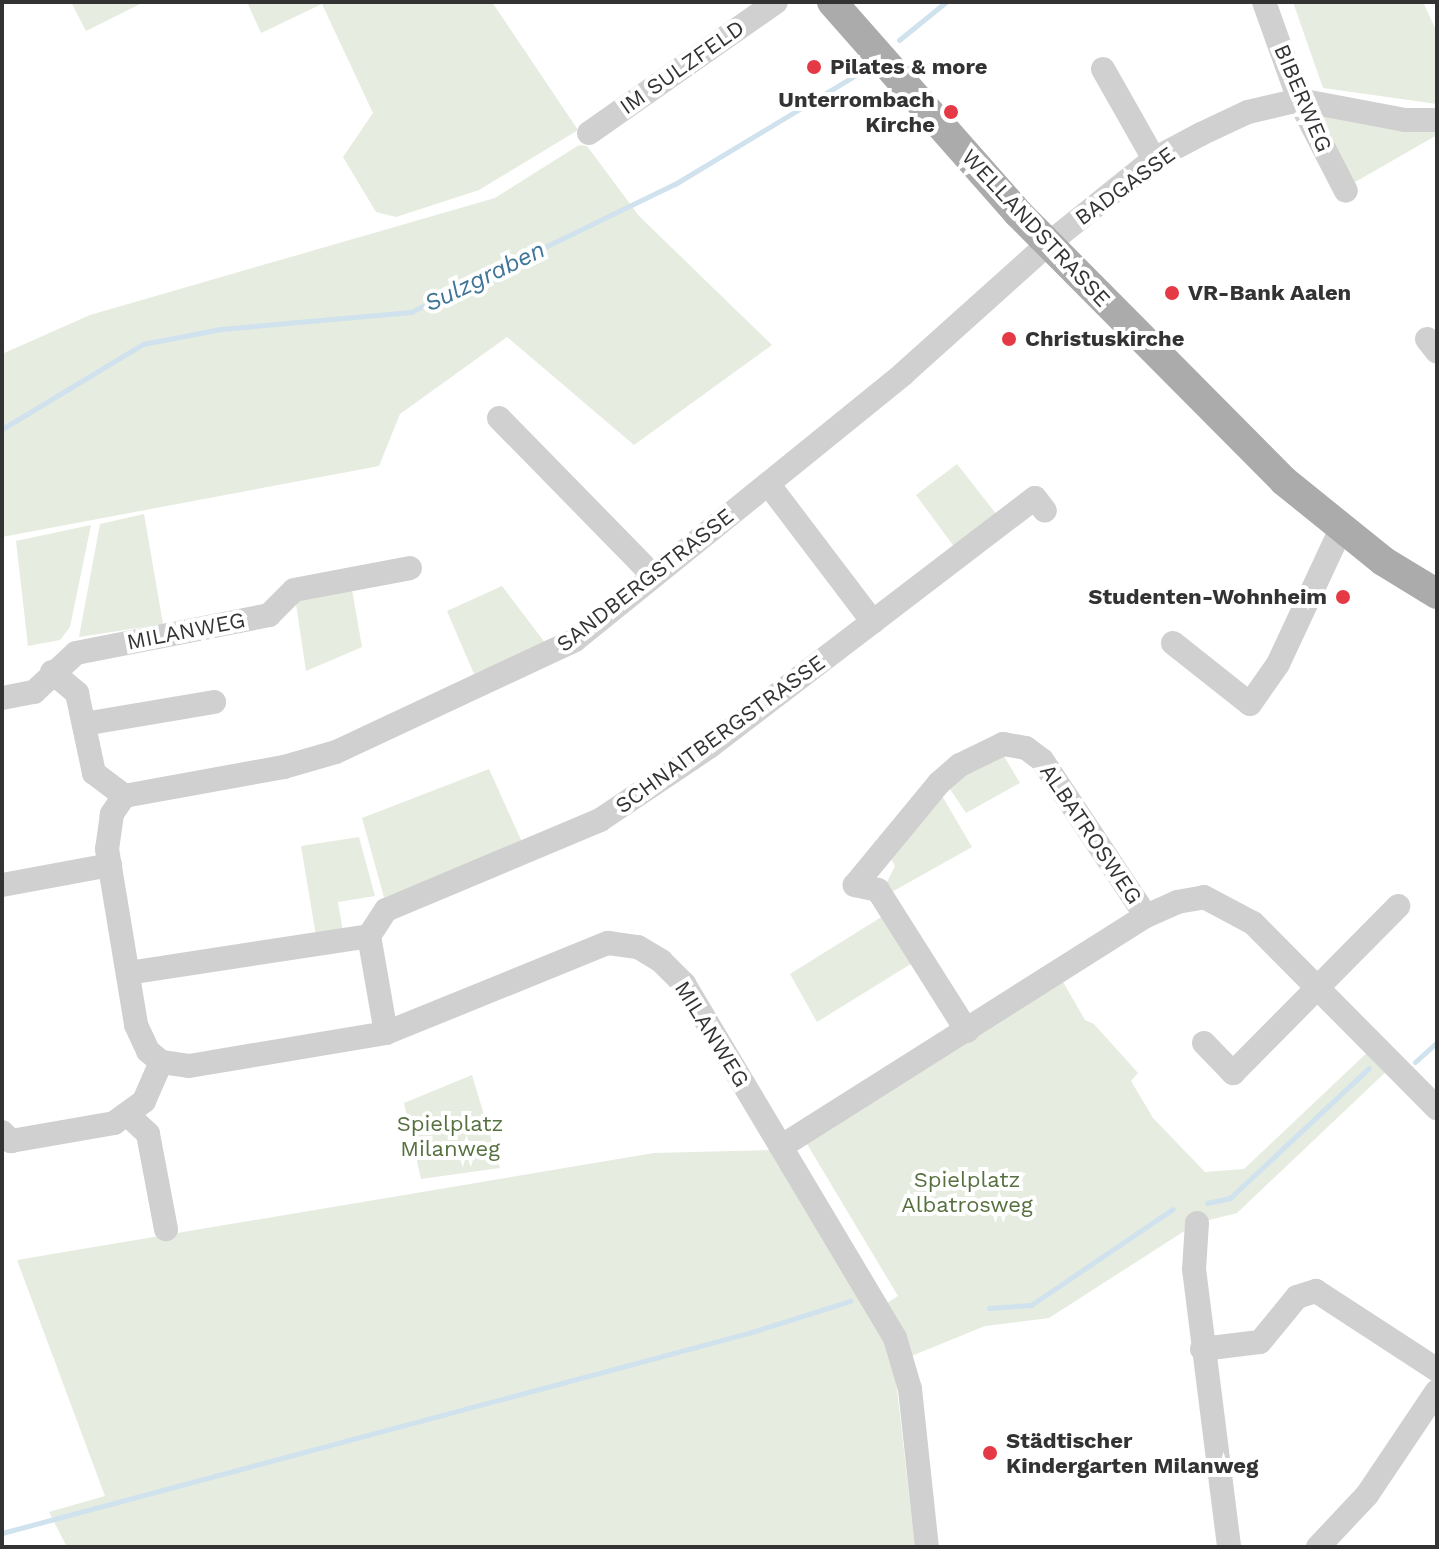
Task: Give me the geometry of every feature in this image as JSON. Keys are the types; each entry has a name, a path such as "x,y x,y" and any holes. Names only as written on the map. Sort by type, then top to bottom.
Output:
{"main road":[{"name":"WELLANDSTRASSE","path":"832,2 1048,244 1284,481 1341,529 1437,594"}],"street":[{"name":"IM SULZFELD","path":"589,133 776,2"},
{"name":"BIBERWEG","path":"1264,2 1299,100 1346,191"},
{"path":"1103,69 1154,159"},
{"name":"BADGASSE","path":"1048,244 1154,159 1248,112 1299,100 1405,120 1437,120"},
{"name":"SANDBERGSTRASSE","path":"124,796 284,767 405,723 567,645 651,573 769,485 1048,244"},
{"path":"499,418 651,573"},
{"path":"769,485 873,622"},
{"name":"SCHNAITBERGSTRASSE","path":"369,936 386,910 600,820 709,747 1035,498 1045,511"},
{"path":"1173,643 1250,704 1278,664 1341,529"},
{"name":"MILANWEG","path":"2,698 34,692 52,672 76,653 269,615 294,590 410,568"},
{"path":"2,1132 11,1141 114,1123 129,1116 144,1101 161,1062 140,1039 110,865 107,832 124,796 94,773 77,693 52,672"},
{"path":"84,724 214,702"},
{"name":"ALBATROSWEG","path":"967,1031 878,890 855,885 939,783 960,765 1003,744 1026,748 1042,760 1146,916"},
{"path":"2,885 110,865"},
{"name":"ALBATROSWEG","path":"782,1146 1146,916 1177,902 1204,897 1253,923 1437,1108"},
{"path":"1204,1043 1233,1073 1398,906"},
{"path":"128,973 369,936 386,1033"},
{"name":"MILANWEG","path":"161,1062 189,1066 386,1033 586,948 608,943 638,947 684,984 782,1146 904,1359 927,1547"},
{"path":"129,1116 148,1134 166,1229"},
{"path":"1197,1223 1193,1245 1202,1349 1229,1547"},
{"path":"1202,1349 1260,1342 1297,1297 1316,1291 1437,1370"},
{"path":"1318,1547 1367,1495 1437,1391"}],"green space":[{"path":"71,2 144,2 86,31"},
{"path":"247,2 492,2 578,130 479,190 396,217 376,212 343,157 373,113 322,4 261,33"},
{"path":"1293,2 1423,2 1437,32 1437,104 1323,88"},
{"path":"1309,108 1437,125 1437,135 1350,185"},
{"path":"579,145 587,146 639,216 772,345 634,445 507,337 400,414 379,466 2,537 2,354 90,315 495,198"},
{"path":"957,464 1001,520 958,552 916,495"},
{"path":"144,514 163,624 79,637 100,524"},
{"path":"91,525 70,627 60,640 28,646 16,541"},
{"path":"351,584 362,647 306,671 295,597"},
{"path":"502,586 546,644 474,674 447,611"},
{"path":"1001,751 1020,783 966,813 946,783"},
{"path":"489,769 522,842 385,901 362,818"},
{"path":"938,789 972,847 890,893 885,886 895,866 887,851"},
{"path":"359,837 375,896 338,902 343,932 316,936 301,846"},
{"path":"883,916 914,962 817,1022 790,974"},
{"name":"Spielplatz Albatrosweg","path":"1059,975 1085,1020 1094,1024 1138,1073 1131,1081 1153,1118 1205,1172 1244,1169 1373,1047 1392,1066 1237,1213 1197,1223 1049,1318 985,1326 904,1359 879,1308 898,1296 801,1134"},
{"name":"Spielplatz Milanweg","path":"472,1075 500,1168 421,1179 404,1103"},
{"path":"771,1150 893,1354 915,1547 67,1547 49,1512 105,1496 17,1260 654,1153"}],"waterway":[{"name":"Sulzgraben","path":"899,40 946,2"},
{"name":"Sulzgraben","path":"2,429 143,344 221,329 411,312 675,184 854,76"},
{"path":"1415,1062 1437,1042"},
{"path":"1207,1203 1230,1198 1369,1068"},
{"path":"989,1308 1031,1305 1173,1209"},
{"path":"2,1533 752,1332 850,1301"}],"place":[{"name":"Pilates & more","path":"814,67"},
{"name":"Unterrombach Kirche","path":"951,112"},
{"name":"VR-Bank Aalen","path":"1172,293"},
{"name":"Christuskirche","path":"1009,339"},
{"name":"Studenten-Wohnheim","path":"1343,597"},
{"name":"Städtischer Kindergarten Milanweg","path":"990,1453"}]}
